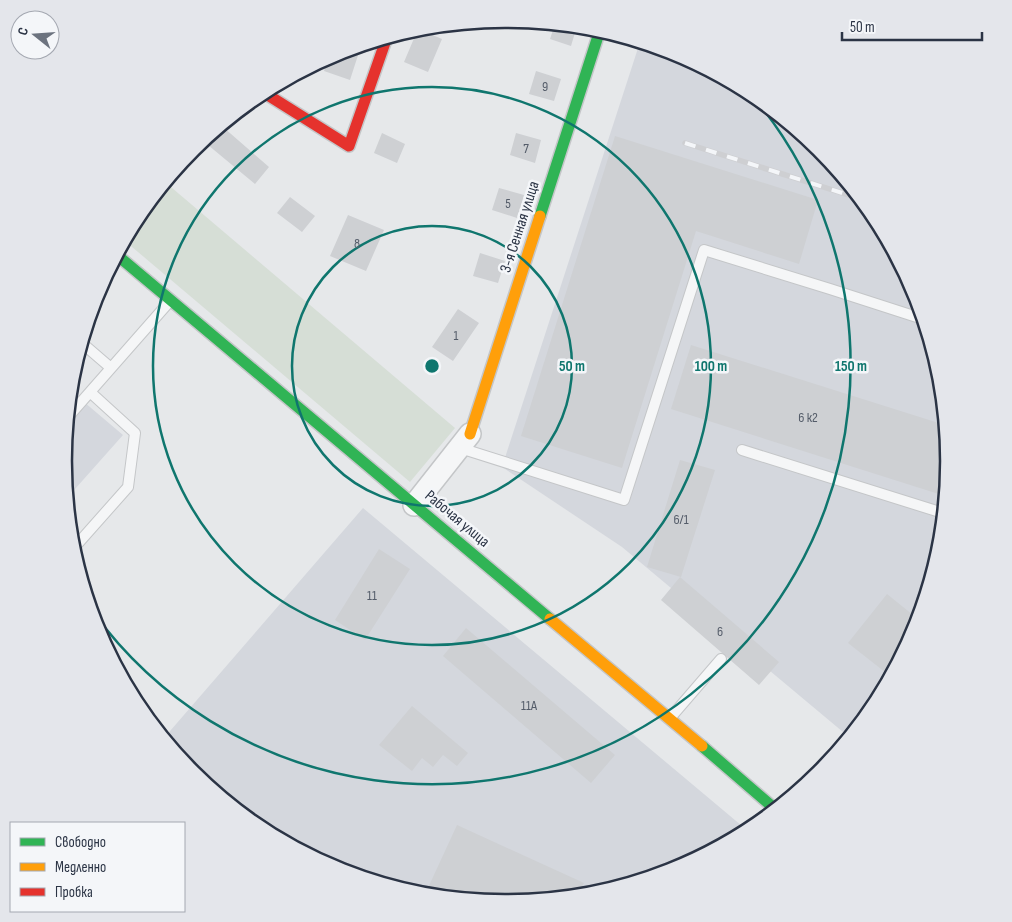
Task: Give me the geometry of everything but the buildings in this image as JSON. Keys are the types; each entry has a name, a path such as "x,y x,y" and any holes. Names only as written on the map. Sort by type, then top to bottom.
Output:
{"main road":[{"name":"3-я Сенная улица","path":"465,441 598,37"},
{"path":"271,97 349,146 384,45"},
{"name":"Рабочая улица","path":"122,260 770,805"}],"street":[{"path":"414,505 465,441"}],"lane":[{"path":"465,441 624,500 704,250 914,315"},
{"path":"76,408 170,300"},
{"path":"87,348 110,368"},
{"path":"80,541 128,488 135,433 90,392"},
{"path":"742,450 937,511"},
{"path":"669,718 721,659"}],"shaded area":[{"path":"638,49 672,60 723,86 770,117 813,154 850,197 866,220 895,269 907,295 925,349 936,404 939,433 939,489 936,518 925,573 907,627 895,653 866,702 844,733 622,547 502,467"},
{"path":"170,187 455,428 410,482 130,245"},
{"path":"77,396 123,435 73,491 73,433"},
{"path":"363,508 741,825 698,850 672,862 618,880 563,891 534,894 478,894 449,891 394,880 340,862 289,836 242,805 220,787 199,768 168,733"}],"railway":[{"path":"685,143 848,195"}],"traffic: fast":[{"path":"540,216 598,37"},
{"path":"122,259 550,619"},
{"path":"702,746 770,805"}],"traffic: slow":[{"path":"470,434 540,216"},
{"path":"550,619 702,746"}],"traffic: jam":[{"path":"271,97 349,146 384,45"}]}
